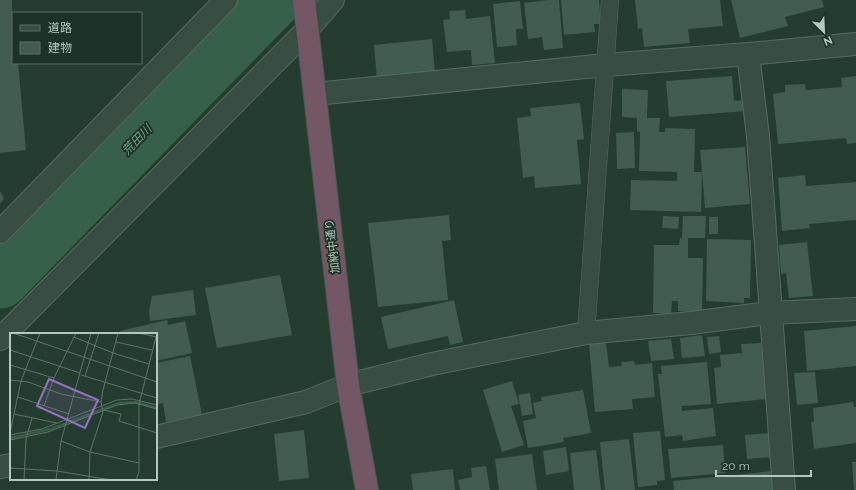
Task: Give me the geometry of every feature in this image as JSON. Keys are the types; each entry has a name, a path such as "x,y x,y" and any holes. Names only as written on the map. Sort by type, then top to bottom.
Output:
{"highway":[{"name":"加納中通り","path":"304,4 348,385 367,490"}],"street":[{"path":"0,232 226,0"},
{"path":"0,339 307,30 333,0"},
{"path":"314,94 606,65 856,44"},
{"path":"748,54 758,136 784,490"},
{"path":"157,437 306,402 348,385 432,364 586,333 691,323 770,313 856,310"},
{"path":"0,467 10,465"}],"lane":[{"path":"586,333 610,0"}],"building":[{"path":"0,0 12,0 12,64 18,64 26,150 0,153"},
{"path":"559,0 563,48 544,50 542,37 528,39 524,3"},
{"path":"561,0 599,0 601,24 594,24 595,32 564,35"},
{"path":"635,0 720,0 723,26 688,29 690,43 644,47 642,28 638,29"},
{"path":"731,0 822,0 824,7 785,17 788,26 740,38"},
{"path":"520,1 523,29 516,29 517,45 497,47 493,4"},
{"path":"465,10 466,19 490,16 495,63 472,65 471,50 447,52 443,20 450,19 449,11"},
{"path":"432,39 435,73 377,79 374,45"},
{"path":"732,76 734,101 744,100 746,111 669,117 666,81"},
{"path":"856,76 856,143 847,144 846,138 778,144 773,94 785,92 785,85 805,84 806,90 842,87 841,78"},
{"path":"622,89 648,90 647,118 660,118 659,132 665,132 665,128 695,129 694,172 702,172 701,212 630,210 631,180 677,181 677,172 639,171 640,132 637,131 637,118 622,117"},
{"path":"580,103 584,139 577,140 581,184 535,188 534,176 523,178 517,118 531,116 530,108"},
{"path":"634,132 635,168 617,169 616,133"},
{"path":"745,147 750,204 705,208 700,150"},
{"path":"805,175 806,186 856,182 856,220 809,224 810,228 782,231 778,178"},
{"path":"0,191 4,199 0,203"},
{"path":"449,215 451,240 442,241 448,300 378,307 368,223"},
{"path":"663,216 679,217 678,229 662,228"},
{"path":"683,216 706,216 705,238 688,238 688,258 703,258 702,311 678,311 678,301 672,301 671,314 653,313 654,245 679,245 680,238 682,238"},
{"path":"709,217 718,217 718,234 709,234"},
{"path":"707,239 751,240 750,298 744,298 744,303 706,301"},
{"path":"807,242 813,296 789,298 786,273 781,274 779,245"},
{"path":"280,275 292,335 217,348 205,288"},
{"path":"193,290 196,315 150,321 149,311 152,296"},
{"path":"454,300 463,342 450,345 448,336 388,349 381,317"},
{"path":"167,320 168,325 185,321 192,353 157,361 157,333 121,333 120,331"},
{"path":"856,326 856,366 807,371 804,331"},
{"path":"702,335 705,356 682,358 680,338"},
{"path":"719,336 721,352 709,354 707,337"},
{"path":"671,339 674,359 651,361 648,341"},
{"path":"606,343 609,367 622,366 621,362 634,361 635,365 652,363 655,397 632,399 633,409 595,412 589,344"},
{"path":"761,343 767,399 717,404 714,368 721,367 720,355 742,353 741,344"},
{"path":"190,356 202,415 166,422 163,403 157,405 157,363"},
{"path":"707,362 711,404 682,406 682,411 713,408 716,436 683,441 682,435 665,437 658,374 662,374 661,366"},
{"path":"815,372 818,403 797,405 794,373"},
{"path":"512,381 519,404 511,406 524,445 502,452 483,390"},
{"path":"583,390 591,433 563,438 564,442 528,448 523,421 536,418 533,403 542,401 541,397"},
{"path":"530,393 533,414 522,416 518,395"},
{"path":"853,402 854,407 856,407 856,443 814,449 811,422 814,422 813,408"},
{"path":"304,430 309,478 279,481 274,434"},
{"path":"660,431 665,480 657,481 657,485 638,487 633,433"},
{"path":"770,433 771,457 747,459 745,435"},
{"path":"629,439 635,490 605,490 600,442"},
{"path":"723,445 725,473 671,478 668,449"},
{"path":"566,447 569,471 546,475 543,451"},
{"path":"596,450 601,490 574,490 570,453"},
{"path":"532,454 537,490 499,490 495,459"},
{"path":"852,462 856,462 856,490 854,490"},
{"path":"486,466 490,490 460,490 458,480 472,477 471,468"},
{"path":"453,469 455,490 413,490 411,474"},
{"path":"773,471 774,490 674,490 673,481"}],"waterway":[{"name":"荒田川","path":"0,280 273,0"}]}
